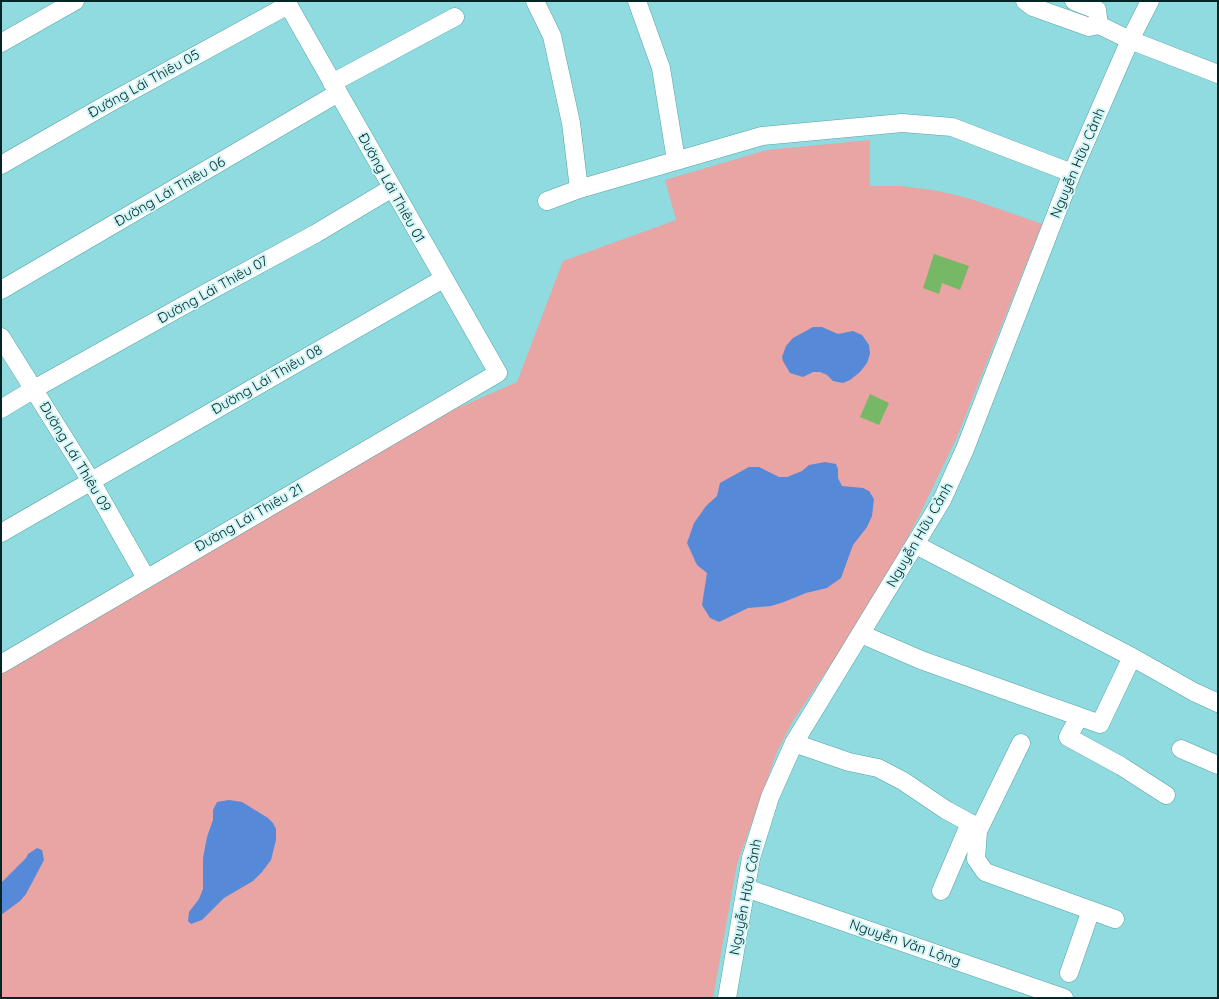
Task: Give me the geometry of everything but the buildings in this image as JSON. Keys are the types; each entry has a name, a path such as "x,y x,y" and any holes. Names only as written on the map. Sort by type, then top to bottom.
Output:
{"street":[{"path":"1,43 75,1"},
{"path":"535,1 552,36 571,123 579,189"},
{"path":"637,1 661,68 676,160"},
{"path":"1025,1 1033,7 1090,27 1099,24 1130,40 1218,74"},
{"path":"1074,1 1097,10 1099,24"},
{"name":"Nguyễn Hữu Cảnh","path":"731,997 751,858 770,797 794,743 916,545 936,511 954,474 1072,173 1130,40 1150,1"},
{"name":"Đường Lái Thiêu 01","path":"287,3 498,373"},
{"name":"Đường Lái Thiêu 05","path":"1,165 287,3"},
{"name":"Đường Lái Thiêu 06","path":"1,290 456,17"},
{"path":"547,201 579,189 762,136 902,123 952,127 1072,173"},
{"name":"Đường Lái Thiêu 07","path":"1,410 34,389 315,234 392,188"},
{"name":"Đường Lái Thiêu 08","path":"1,533 443,279"},
{"name":"Đường Lái Thiêu 09","path":"1,337 91,481 146,578"},
{"name":"Đường Lái Thiêu 21","path":"1,664 498,373"},
{"path":"916,545 1218,703"},
{"path":"861,634 921,660 1100,724 1132,657"},
{"path":"1079,717 1068,737 1121,766 1166,795"},
{"path":"794,743 849,762 878,768 903,781 974,827"},
{"path":"941,890 1021,744"},
{"path":"1181,749 1218,765"},
{"path":"974,827 976,859 985,872 1115,918"},
{"name":"Nguyễn Văn Lộng","path":"746,888 1064,998"},
{"path":"1069,974 1091,910"}],"shaded area":[{"path":"870,140 870,186 902,186 939,191 971,199 1042,224 957,437 919,516 900,552 847,640 793,721 777,752 737,864 713,998 1,998 1,670 437,417 517,382 563,261 676,220 665,180 767,150"}],"water":[{"path":"813,327 822,327 838,334 853,331 862,335 869,345 870,354 867,363 860,372 843,383 833,381 827,375 820,372 813,372 803,377 790,373 782,357 786,346 793,338"},
{"path":"825,462 836,464 838,478 842,486 863,488 869,491 874,499 872,516 867,527 853,545 841,578 827,588 806,593 771,606 748,608 719,622 710,618 702,605 707,573 697,565 687,543 694,523 706,506 717,496 720,483 749,467 759,467 779,477 787,477 802,471 809,465"},
{"path":"229,800 242,802 273,823 276,829 276,840 271,860 253,881 224,898 202,920 191,924 188,921 189,912 199,899 203,889 203,858 213,820 213,810 217,802"},
{"path":"37,848 42,850 44,860 26,894 20,901 1,915 2,882 28,854"}]}
